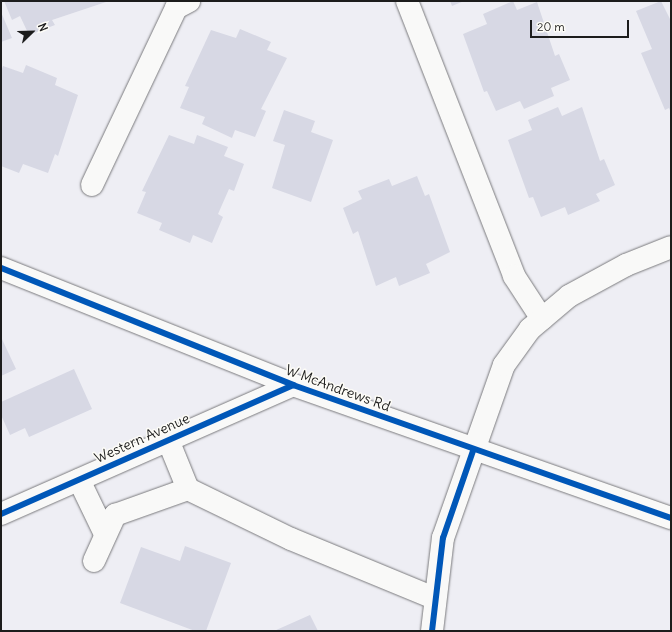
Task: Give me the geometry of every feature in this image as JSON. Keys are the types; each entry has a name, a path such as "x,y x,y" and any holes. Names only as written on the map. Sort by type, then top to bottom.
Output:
{"street":[{"path":"92,185 176,8 189,1"},
{"path":"407,1 514,276 542,319"},
{"path":"427,629 434,598 443,538 504,365 542,319 569,296 626,265 671,247"},
{"name":"W McAndrews Rd","path":"1,268 293,384 473,451 671,518"},
{"name":"Western Avenue","path":"1,514 293,384"},
{"path":"168,440 188,489 291,539 434,598"},
{"path":"79,480 105,534"},
{"path":"94,561 105,534 116,515 188,489"}],"building":[{"path":"4,1 109,1 52,20 55,25 29,35 20,16 12,20"},
{"path":"450,1 464,1 452,6"},
{"path":"513,1 517,10 537,2 555,56 559,54 570,80 551,88 554,96 524,109 520,101 496,111 487,91 484,92 463,34 487,24 483,14"},
{"path":"661,1 671,21 671,113 669,108 665,110 641,53 652,49 636,11"},
{"path":"1,12 12,38 1,42"},
{"path":"240,29 271,42 267,50 287,58 261,109 266,111 255,137 235,130 232,138 202,124 205,117 180,108 189,87 185,86 211,30 236,38"},
{"path":"26,65 57,78 55,85 78,95 58,156 55,154 48,173 23,164 19,173 1,166 1,71 3,66 23,73"},
{"path":"558,107 562,116 582,107 600,161 604,159 615,185 596,194 600,201 568,215 565,207 541,217 533,197 529,198 508,140 532,130 528,120"},
{"path":"284,110 315,121 311,132 333,140 311,202 272,188 285,145 273,141"},
{"path":"169,135 194,144 197,135 228,147 224,156 244,164 234,191 229,189 218,214 223,217 212,243 193,235 190,243 159,230 162,223 137,213 146,192 142,191"},
{"path":"417,176 425,196 429,194 450,252 426,264 430,273 399,286 396,277 376,286 358,231 353,234 343,208 362,199 358,191 389,179 392,186"},
{"path":"1,337 16,369 1,376"},
{"path":"74,369 92,409 29,437 25,428 10,435 1,415 1,402"},
{"path":"185,546 231,563 206,631 195,631 120,603 141,547 180,561"},
{"path":"310,615 318,631 274,631"}],"cycle path":[{"path":"1,268 293,385 671,518"},
{"path":"1,514 293,385"},
{"path":"432,631 443,538 473,451"}]}
